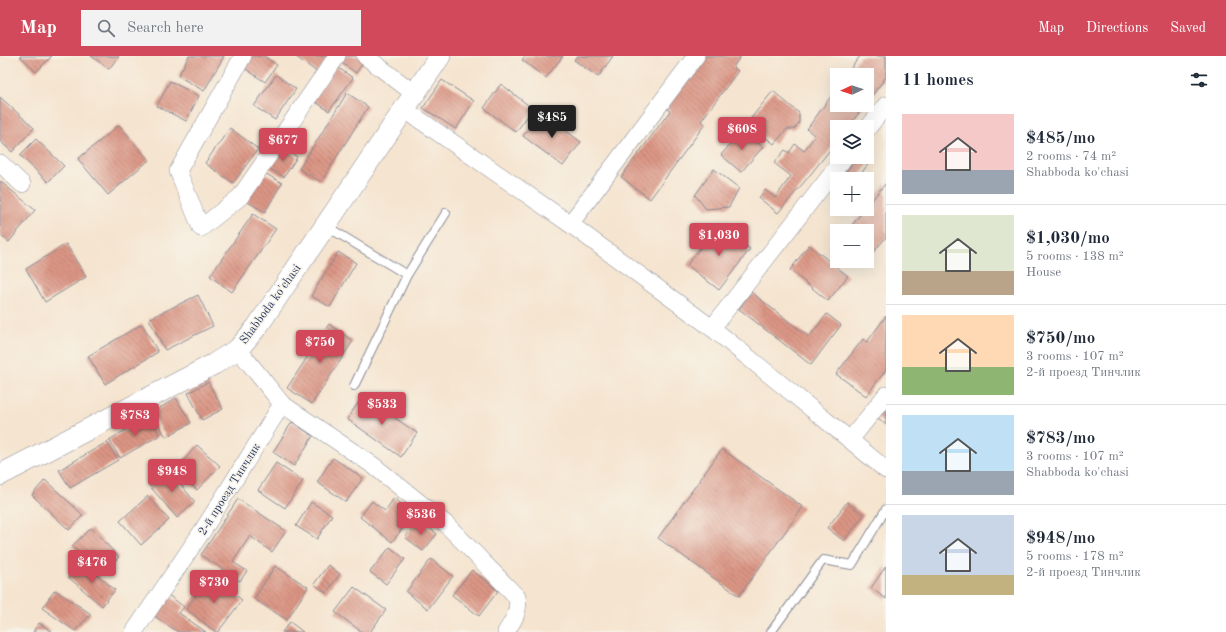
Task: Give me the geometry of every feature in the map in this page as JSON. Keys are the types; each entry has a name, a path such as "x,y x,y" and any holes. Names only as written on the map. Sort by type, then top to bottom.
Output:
{"street":[{"path":"243,56 178,170 201,228 240,197 337,56"},
{"path":"365,56 410,102 570,224 712,328 886,470"},
{"name":"Shabboda ko'chasi","path":"0,475 214,364 238,349 257,326 440,56"},
{"path":"570,224 696,56"},
{"path":"874,120 886,105"},
{"path":"0,163 22,184"},
{"path":"712,328 840,164"},
{"path":"238,349 282,404 374,466 452,529 517,597 518,612 506,632"},
{"path":"850,440 886,395"},
{"name":"2-й проезд Тинчлик","path":"134,632 203,530 282,404"}],"lane":[{"path":"354,386 407,275 446,213"},
{"path":"325,226 407,275"},
{"path":"771,632 823,560 852,565 886,509"}],"building":[{"path":"20,56 52,56 36,72"},
{"path":"91,56 119,56 109,69"},
{"path":"189,56 224,56 204,91 178,76"},
{"path":"250,56 264,56 277,65 265,82 243,67"},
{"path":"295,56 329,56 317,72"},
{"path":"343,56 359,56 365,60 356,73 339,61"},
{"path":"525,56 563,56 546,78 522,60"},
{"path":"577,56 613,56 598,77 574,60"},
{"path":"704,56 741,56 733,67 738,71 701,121 705,124 650,199 621,177 670,111 666,108"},
{"path":"860,56 886,56 886,77 874,93 874,68 851,68"},
{"path":"336,66 353,78 329,111 313,100"},
{"path":"276,75 296,89 275,120 254,106"},
{"path":"442,80 474,101 456,129 423,108"},
{"path":"170,81 199,96 186,121 157,106"},
{"path":"501,84 533,109 516,132 484,108"},
{"path":"773,91 799,113 799,123 794,129 787,129 774,144 747,123"},
{"path":"347,93 368,107 321,182 299,169"},
{"path":"0,97 34,128 12,152 0,141"},
{"path":"830,98 830,112 860,112 853,120 830,120 830,150 778,213 759,198 765,190 775,198 791,176 774,163 785,150 789,153 795,144 804,151 815,136 807,129"},
{"path":"541,112 581,142 563,166 523,136"},
{"path":"119,125 149,160 108,195 78,159"},
{"path":"230,128 258,149 233,183 205,163"},
{"path":"742,130 763,147 741,172 721,155"},
{"path":"36,139 64,166 48,182 20,155"},
{"path":"282,147 297,157 284,177 269,168"},
{"path":"852,164 868,164 862,172 846,172"},
{"path":"714,169 739,188 729,207 706,209 695,195"},
{"path":"263,172 282,183 265,212 246,201"},
{"path":"0,181 35,210 9,242 0,235"},
{"path":"886,183 886,237 874,252 874,224 853,224 859,216 874,216 874,198"},
{"path":"253,214 276,229 232,292 210,276"},
{"path":"718,225 750,249 719,290 687,265"},
{"path":"66,244 86,277 45,302 26,269"},
{"path":"809,245 830,262 830,268 838,268 848,276 828,301 790,270"},
{"path":"338,252 356,263 330,307 311,296"},
{"path":"751,292 809,337 827,314 841,325 811,365 739,309"},
{"path":"198,295 213,326 165,350 149,319"},
{"path":"886,316 886,370 866,396 836,374 863,339 867,342"},
{"path":"142,324 158,352 105,384 88,356"},
{"path":"329,324 353,341 312,404 287,388"},
{"path":"208,382 223,409 202,420 188,393"},
{"path":"363,396 417,433 401,457 347,419"},
{"path":"176,398 191,423 166,437 152,413"},
{"path":"886,405 886,425 877,417"},
{"path":"149,416 160,435 120,458 109,440"},
{"path":"292,422 313,436 294,466 273,452"},
{"path":"107,442 118,460 70,488 59,470"},
{"path":"197,445 220,466 197,490 175,470"},
{"path":"722,449 803,507 739,596 658,538"},
{"path":"333,458 363,478 346,502 317,482"},
{"path":"276,463 303,481 285,508 258,490"},
{"path":"167,468 195,502 177,518 148,484"},
{"path":"45,480 83,515 69,530 32,495"},
{"path":"148,496 169,520 141,545 120,521"},
{"path":"394,498 414,514 392,542 360,517 372,501 385,511"},
{"path":"238,499 286,531 272,552 250,536 233,562 247,571 240,581 201,555"},
{"path":"311,502 332,515 317,539 296,526"},
{"path":"847,502 864,515 844,541 827,528"},
{"path":"419,520 437,534 423,551 405,537"},
{"path":"91,528 119,557 101,575 72,546"},
{"path":"390,547 405,559 386,584 370,572"},
{"path":"431,559 453,576 428,609 406,592"},
{"path":"81,561 115,590 102,606 68,577"},
{"path":"328,565 340,574 326,593 314,584"},
{"path":"275,566 308,587 287,620 254,599"},
{"path":"886,566 886,599 871,588"},
{"path":"472,570 498,591 479,616 452,595"},
{"path":"210,576 242,600 218,632 186,609"},
{"path":"354,587 386,610 370,632 362,632 335,612"},
{"path":"55,590 91,614 75,631 42,608"},
{"path":"167,594 184,607 179,613 206,632 178,632 153,615"},
{"path":"290,622 303,632 282,632"},
{"path":"39,623 52,632 33,632"}]}
